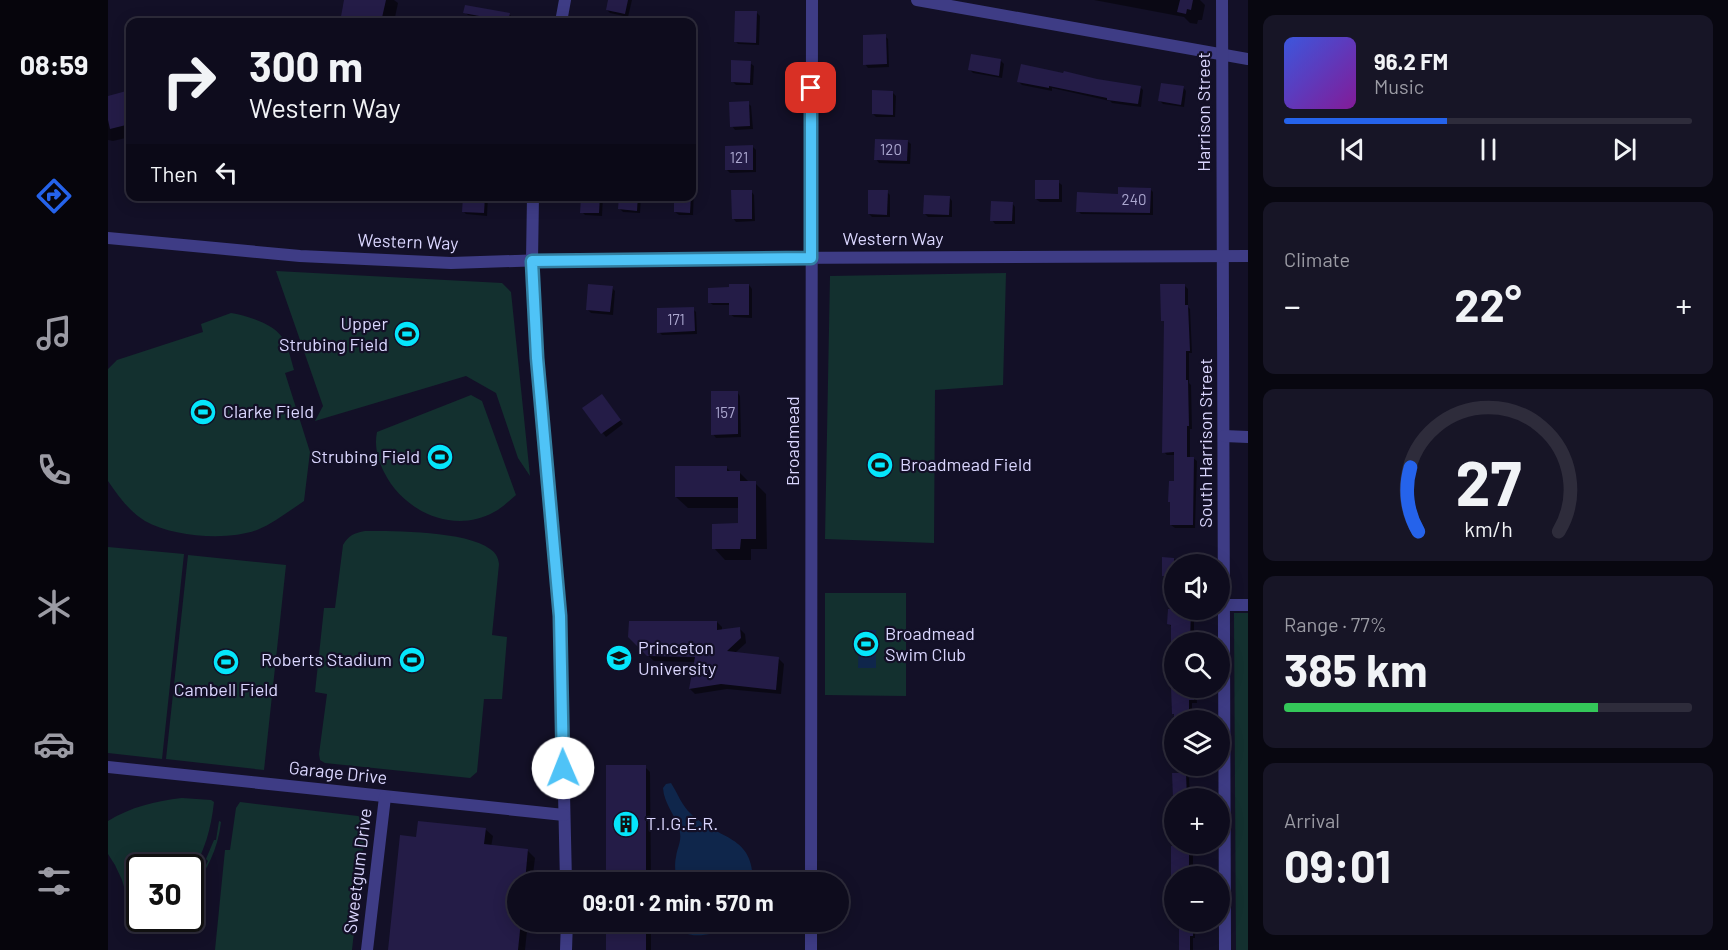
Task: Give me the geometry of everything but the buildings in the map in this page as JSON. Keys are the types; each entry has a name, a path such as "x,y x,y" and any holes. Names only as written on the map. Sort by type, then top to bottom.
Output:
{"street":[{"path":"562,18 565,0"},
{"name":"Broadmead","path":"811,872 812,0"},
{"path":"917,0 1248,59"},
{"name":"Harrison Street","path":"1222,0 1223,223"},
{"path":"532,201 532,261 537,358 560,609 566,872"},
{"name":"South Harrison Street","path":"1223,223 1224,554"},
{"name":"Western Way","path":"108,238 300,256 451,263 811,258 1248,256"},
{"path":"1224,436 1248,437"},
{"path":"1230,605 1248,604"},
{"name":"South Harrison Street","path":"1224,620 1225,950"},
{"name":"Garage Drive","path":"108,767 564,815"},
{"name":"Sweetgum Drive","path":"367,950 385,796"},
{"path":"566,950 567,932"},
{"path":"811,932 811,950"}],"green space":[{"name":"Upper Strubing Field","path":"276,271 502,283 511,292 530,476 518,458 496,393 466,376 315,421 323,406"},
{"name":"Broadmead Field","path":"1006,273 1003,385 935,390 934,543 825,539 830,276"},
{"name":"Clarke Field","path":"231,313 253,319 276,330 286,345 294,370 285,373 310,452 304,501 269,524 245,533 201,536 170,531 145,521 134,513 108,481 108,369 117,360 203,332 201,324"},
{"name":"Strubing Field","path":"471,395 482,401 516,495 497,510 478,518 462,521 446,520 416,508 392,486 378,458 377,432"},
{"name":"Roberts Stadium","path":"365,531 448,535 479,543 494,552 497,557 499,564 492,635 507,637 502,699 484,699 477,772 470,778 325,763 320,760 327,694 315,692 324,608 335,608 343,545 352,535"},
{"path":"108,547 184,554 162,759 108,753"},
{"name":"Cambell Field","path":"188,555 286,565 264,770 166,759"},
{"name":"Broadmead Swim Club","path":"825,593 906,593 906,696 825,695"},
{"path":"1234,613 1248,613 1248,950 1236,950"},
{"path":"182,798 214,802 204,848 201,854 126,854 126,894 122,880 108,854 108,821 125,812 162,801"},
{"path":"240,802 358,816 366,821 352,950 215,950 225,850 230,850 236,808"},
{"path":"219,821 221,822 220,832 204,872 204,866 208,861 206,859 216,840"}],"water":[{"path":"859,630 876,630 876,668 858,668"},
{"path":"671,783 691,814 741,847 747,855 752,872 675,872 680,833 665,799 663,788 666,784"},
{"path":"682,932 718,932 703,935"}],"place":[{"name":"Upper Strubing Field","path":"407,334"},
{"name":"Clarke Field","path":"203,412"},
{"name":"Strubing Field","path":"440,457"},
{"name":"Broadmead Field","path":"880,465"},
{"name":"Broadmead Swim Club","path":"866,644"},
{"name":"Princeton University","path":"619,658"},
{"name":"Roberts Stadium","path":"412,660"},
{"name":"Cambell Field","path":"226,662"},
{"name":"T.I.G.E.R.","path":"626,824"}],"route":[{"path":"563,768 560,616 537,358 532,261 811,258 811,88"}]}
